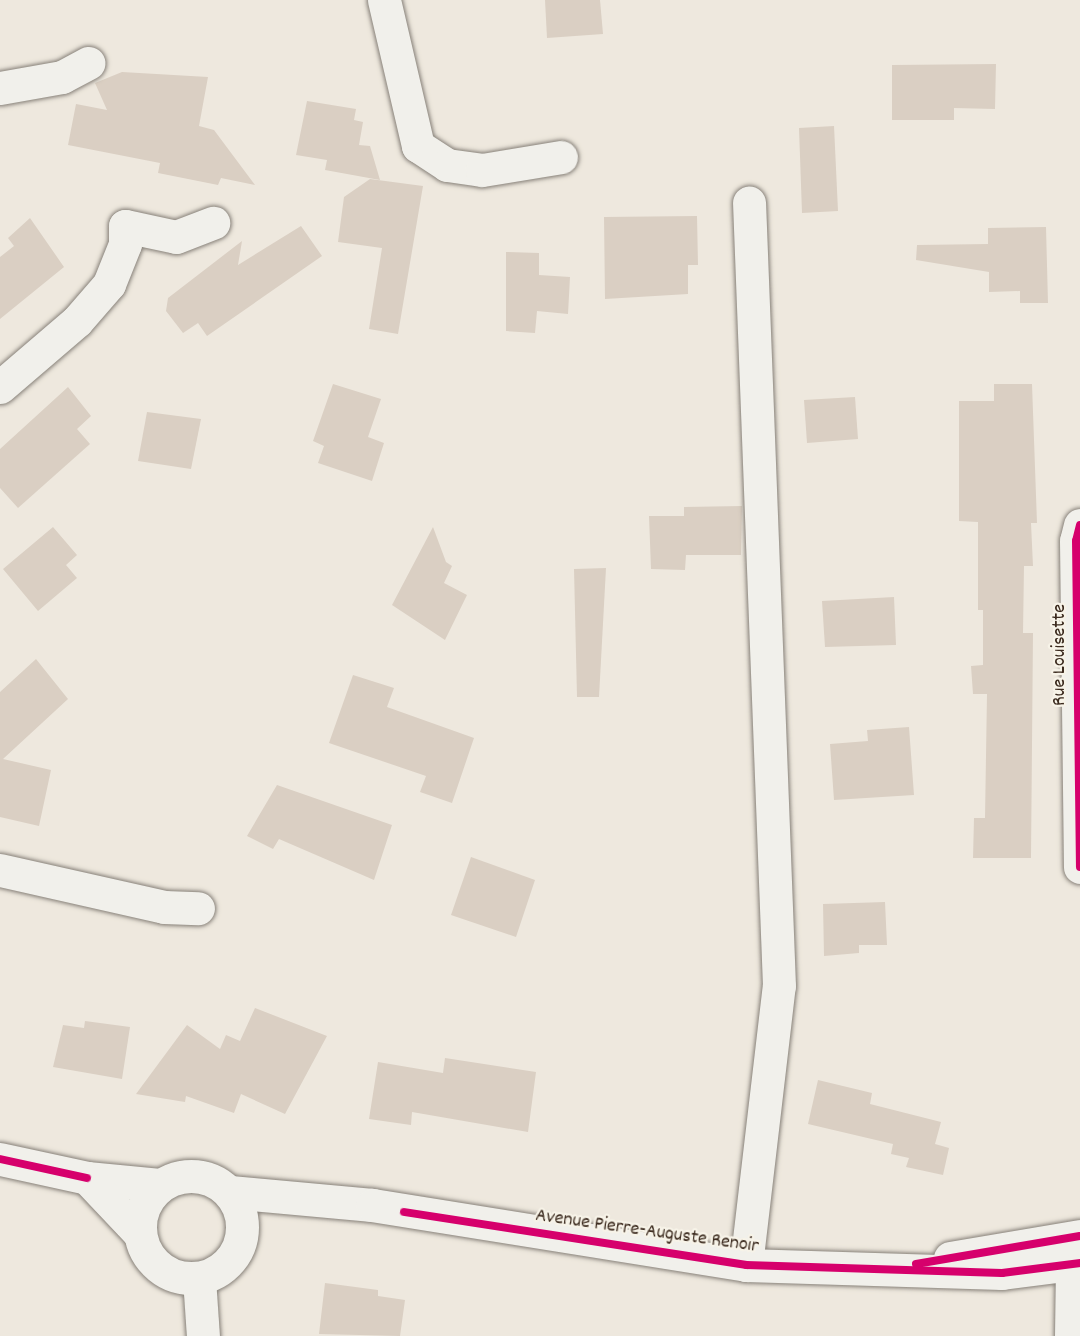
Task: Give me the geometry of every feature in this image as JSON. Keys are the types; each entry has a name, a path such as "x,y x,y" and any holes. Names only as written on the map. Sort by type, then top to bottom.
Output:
{"main road":[{"path":"384,0 418,146 447,165 482,170 561,158"},
{"path":"0,88 62,77 88,63"},
{"path":"746,1265 779,986 748,203"},
{"path":"0,387 77,321 109,284 125,244 125,226 176,237 213,223"},
{"name":"Rue Louisette","path":"1080,525 1076,541 1080,867"},
{"path":"0,870 164,907 198,908"},
{"path":"0,1159 87,1178 160,1185 183,1175 208,1178 230,1192 243,1220 242,1235 228,1263 200,1278 178,1278 160,1268 139,1233 87,1178"},
{"path":"139,1233 140,1215 160,1185"},
{"name":"Avenue Pierre-Auguste Renoir","path":"230,1192 304,1202 372,1205 746,1265 886,1270 1078,1255"},
{"path":"242,1235 304,1202"},
{"path":"1071,1336 1078,1255"},
{"path":"200,1278 203,1336"}],"building":[{"path":"545,0 600,0 603,34 547,38"},
{"path":"996,64 995,109 954,108 954,120 892,120 892,65"},
{"path":"122,72 208,77 199,126 214,130 255,185 221,178 218,185 158,173 160,163 68,145 76,104 107,110 95,83"},
{"path":"307,101 356,109 354,120 363,122 359,145 370,146 380,180 325,170 327,160 296,155"},
{"path":"834,126 838,211 802,213 799,128"},
{"path":"370,179 423,186 398,334 369,329 382,248 338,242 344,197"},
{"path":"697,216 698,265 688,265 688,294 605,299 604,217"},
{"path":"30,218 64,267 0,319 0,257 14,246 8,238"},
{"path":"301,226 322,256 207,336 198,323 183,333 166,311 168,298 242,241 238,265"},
{"path":"1046,227 1048,303 1020,303 1020,291 989,292 989,272 916,260 917,245 988,244 988,228"},
{"path":"506,252 539,253 539,275 570,277 568,314 537,311 535,333 506,331"},
{"path":"333,384 381,399 368,437 384,443 372,481 318,463 324,446 313,441"},
{"path":"994,384 1032,384 1037,523 1031,523 1033,566 1024,566 1023,633 1033,633 1031,858 973,858 974,818 985,818 987,694 973,694 971,666 983,665 983,610 978,610 978,522 959,521 959,401 994,401"},
{"path":"68,387 91,416 77,429 90,444 18,508 0,488 0,449"},
{"path":"855,397 858,439 807,443 804,400"},
{"path":"147,412 201,419 191,469 138,461"},
{"path":"742,506 741,555 686,555 685,570 651,569 649,516 684,516 684,507"},
{"path":"53,527 77,555 66,565 77,578 38,611 3,569"},
{"path":"433,527 446,562 452,566 444,583 467,595 445,640 392,605"},
{"path":"606,568 599,697 577,697 574,569"},
{"path":"894,597 896,645 825,647 822,601"},
{"path":"36,659 68,699 3,759 51,770 39,826 0,817 0,692"},
{"path":"353,675 394,688 387,707 474,738 452,803 420,792 426,776 329,743"},
{"path":"909,727 914,795 834,800 830,744 868,741 867,730"},
{"path":"277,785 392,825 374,880 279,839 273,849 247,836"},
{"path":"471,857 535,880 516,937 451,915"},
{"path":"885,902 887,945 859,945 859,953 824,956 823,904"},
{"path":"255,1008 327,1036 285,1114 241,1094 234,1113 186,1096 185,1102 136,1094 187,1025 220,1049 226,1035 240,1041"},
{"path":"85,1021 130,1027 122,1079 53,1067 63,1025 84,1028"},
{"path":"445,1058 536,1072 528,1132 412,1112 411,1125 369,1119 378,1062 443,1073"},
{"path":"818,1080 872,1093 870,1104 941,1122 935,1144 949,1148 943,1175 906,1167 909,1158 891,1154 893,1144 808,1124"},
{"path":"325,1283 378,1290 378,1296 405,1300 400,1336 319,1334"}],"cycle path":[{"path":"1080,525 1076,541 1080,867"},
{"path":"0,1159 87,1178"},
{"path":"404,1212 746,1265 1002,1273 1080,1263"},
{"path":"916,1264 1080,1236"}]}
